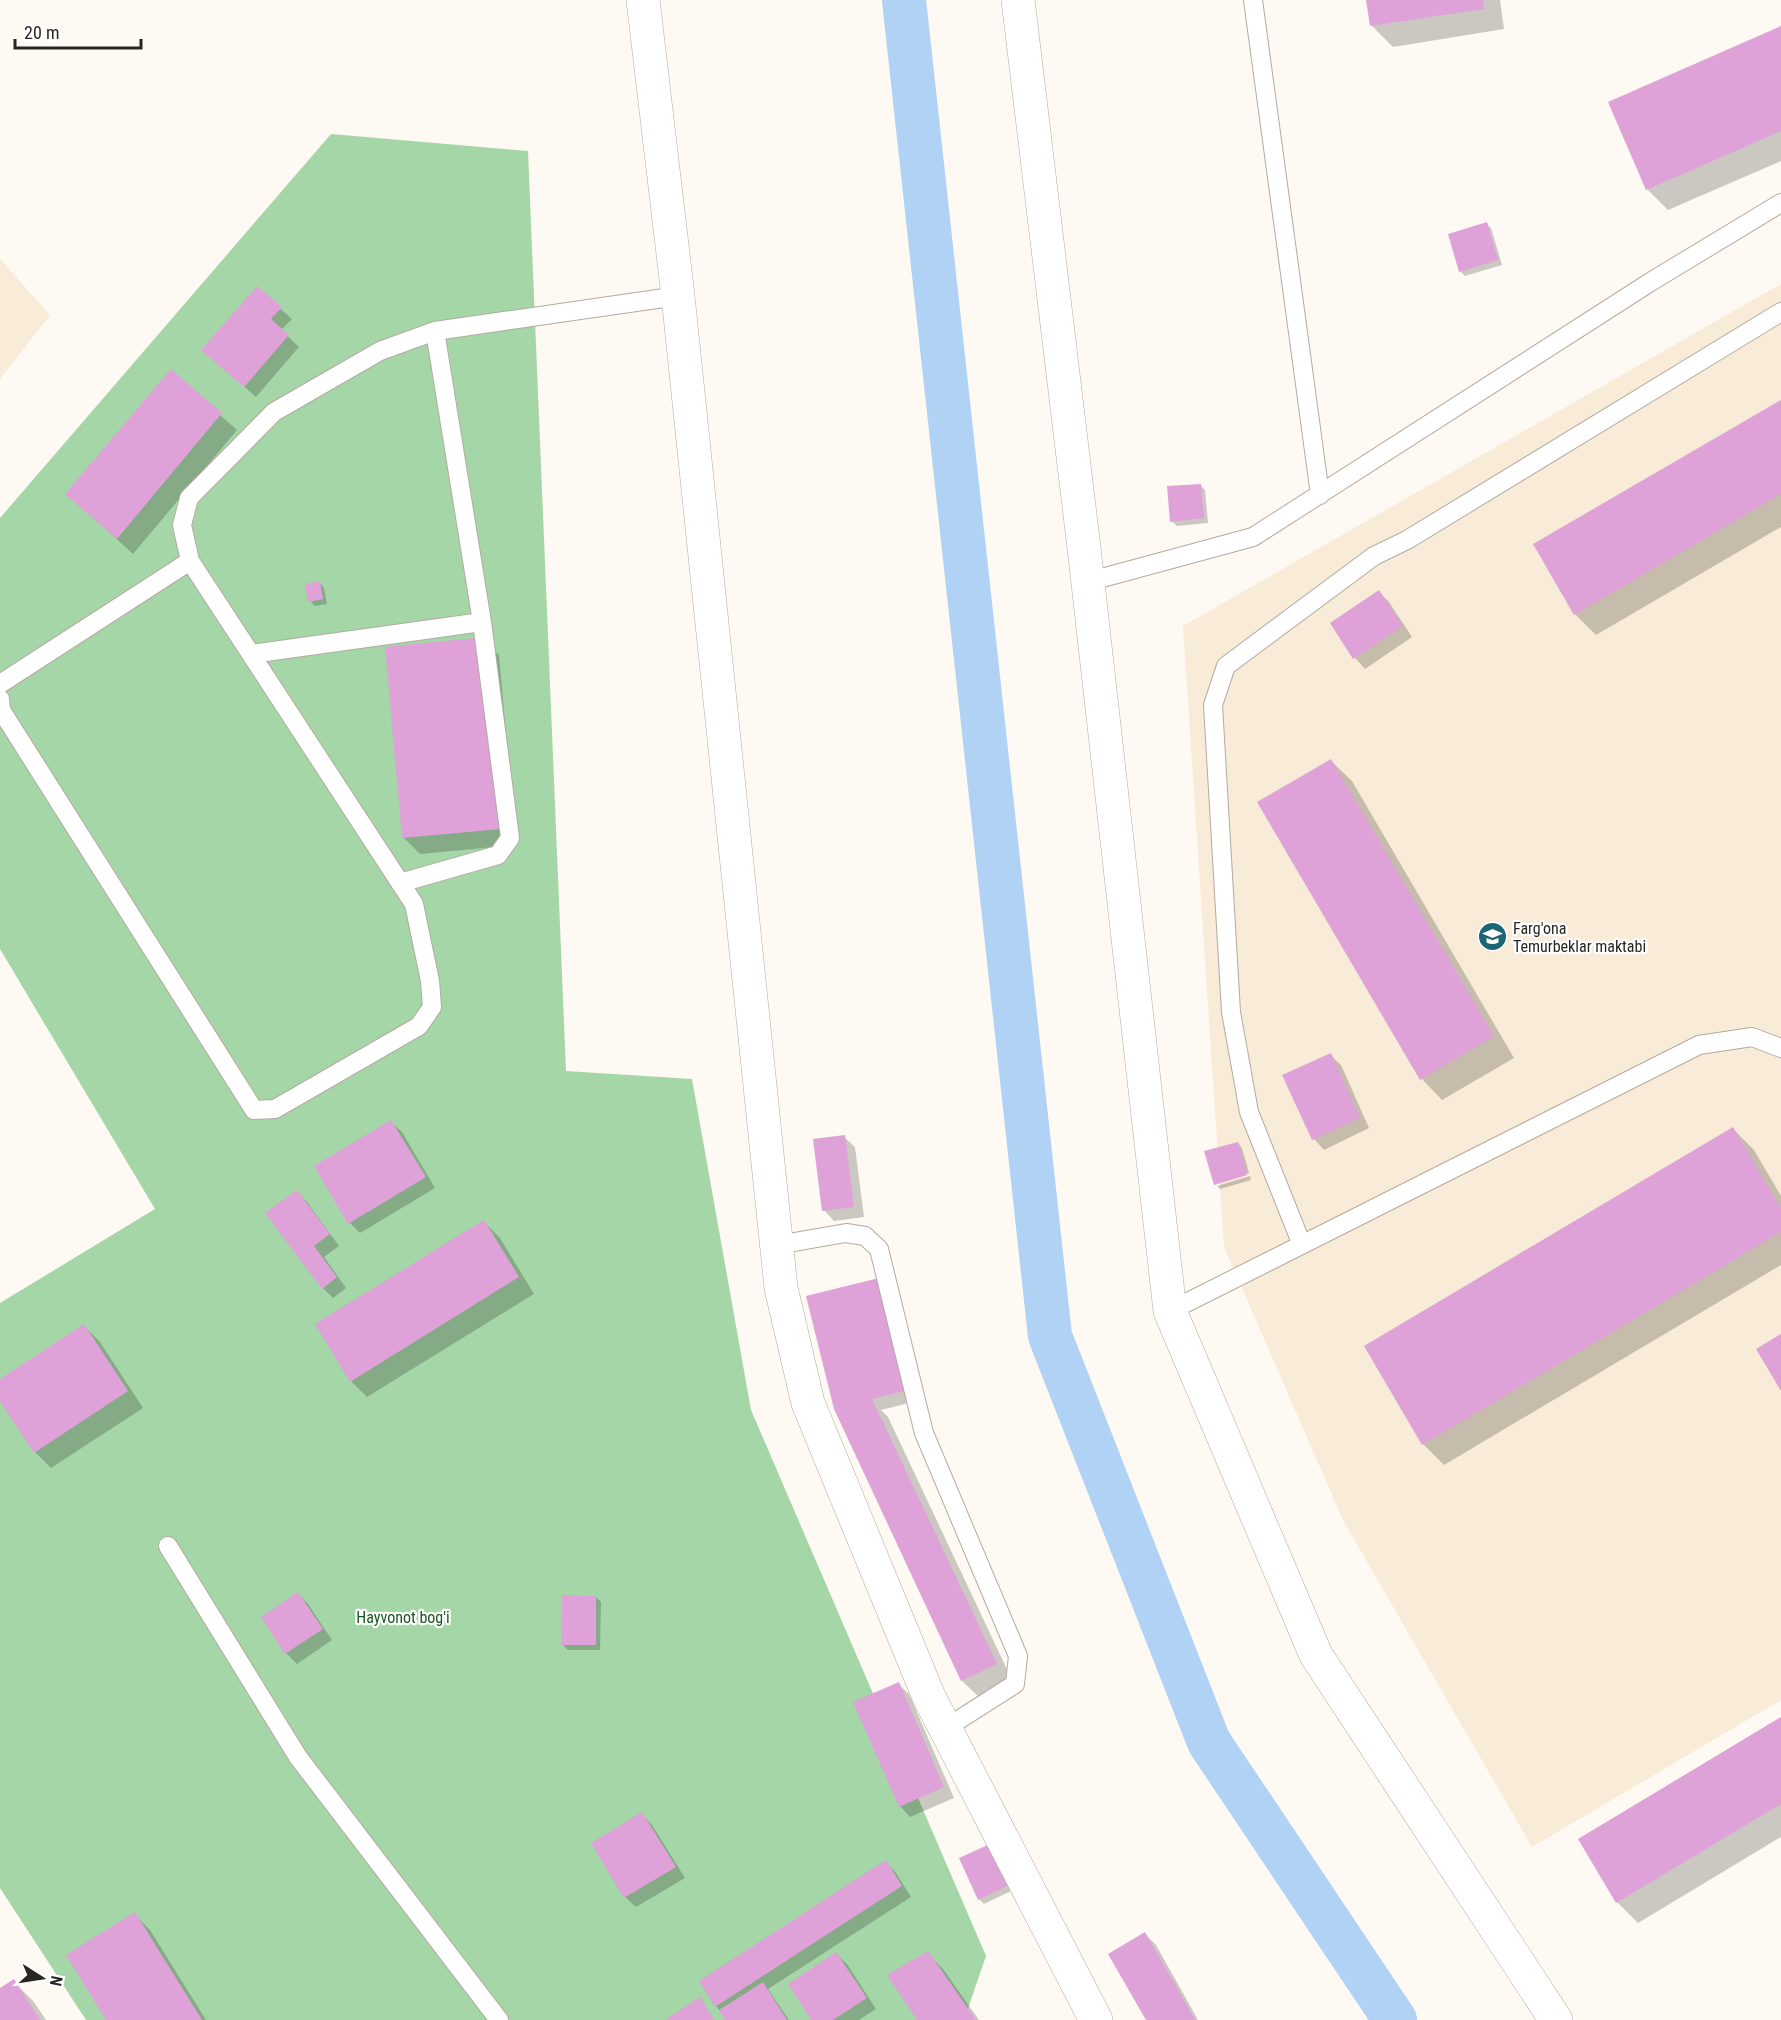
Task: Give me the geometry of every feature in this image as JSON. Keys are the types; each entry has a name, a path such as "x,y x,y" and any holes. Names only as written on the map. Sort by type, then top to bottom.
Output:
{"street":[{"path":"643,0 678,296 781,1288 808,1403 929,1697 1096,2020"},
{"path":"1018,0 1170,1311 1316,1655 1556,2020"}],"lane":[{"path":"1253,0 1320,495"},
{"path":"1087,582 1253,537 1652,281 1781,203"},
{"path":"0,699 1,710 254,1110 275,1109 399,1038 419,1026 432,1006 430,981 414,904 190,561 182,525 189,498 273,412 381,351 435,331 678,296"},
{"path":"1302,1245 1249,1112 1231,1012 1213,705 1226,666 1374,556 1407,540 1781,312"},
{"path":"400,883 498,855 510,838 482,622 435,331"},
{"path":"0,684 190,561"},
{"path":"251,654 482,622"},
{"path":"1170,1311 1699,1045 1752,1038 1781,1048"},
{"path":"777,1245 846,1233 865,1236 879,1249 924,1433 1018,1656 1015,1684 946,1728"},
{"path":"168,1546 298,1757 499,2020"}],"shaded area":[{"path":"0,259 50,315 0,379"},
{"name":"Farg'ona Temurbeklar maktabi","path":"1781,284 1781,1700 1532,1847 1343,1520 1224,1247 1183,626"}],"green space":[{"name":"Hayvonot bog'i","path":"331,134 528,151 566,1071 692,1079 751,1410 986,1956 964,2020 86,2020 0,1888 0,1303 155,1209 0,949 0,518"}],"building":[{"path":"1366,0 1483,0 1484,9 1370,26"},
{"path":"1781,26 1781,131 1646,190 1608,102"},
{"path":"1487,222 1498,260 1459,272 1448,234"},
{"path":"257,286 282,307 271,319 289,335 244,387 201,350"},
{"path":"171,369 222,413 117,539 65,494"},
{"path":"1781,400 1781,494 1574,615 1533,544"},
{"path":"1201,484 1204,518 1170,522 1167,486"},
{"path":"320,581 323,599 308,602 305,584"},
{"path":"1379,590 1403,626 1353,659 1330,623"},
{"path":"484,637 501,829 402,838 385,647"},
{"path":"1331,759 1494,1036 1420,1080 1257,802"},
{"path":"1331,1053 1360,1118 1312,1140 1282,1075"},
{"path":"391,1120 426,1177 348,1224 314,1166"},
{"path":"1733,1127 1781,1209 1781,1232 1422,1445 1364,1346"},
{"path":"845,1135 854,1207 822,1211 813,1139"},
{"path":"1238,1142 1247,1175 1214,1185 1204,1151"},
{"path":"297,1190 330,1234 314,1246 337,1277 322,1289 265,1213"},
{"path":"484,1220 519,1277 350,1382 315,1324"},
{"path":"879,1278 908,1390 872,1399 997,1664 961,1681 834,1409 806,1296"},
{"path":"84,1324 128,1391 34,1453 0,1401 0,1379"},
{"path":"1781,1334 1781,1391 1756,1349"},
{"path":"298,1592 323,1629 285,1654 261,1617"},
{"path":"562,1595 596,1596 596,1645 561,1645"},
{"path":"899,1682 944,1787 899,1807 853,1702"},
{"path":"1781,1717 1781,1804 1616,1903 1578,1839"},
{"path":"642,1812 676,1867 624,1898 591,1843"},
{"path":"990,1844 1009,1885 978,1900 959,1858"},
{"path":"886,1860 902,1886 715,2007 699,1981"},
{"path":"135,1912 202,2020 106,2020 66,1955"},
{"path":"1145,1932 1195,2020 1146,2020 1108,1954"},
{"path":"928,1951 976,2020 917,2020 887,1975"},
{"path":"836,1952 867,1998 833,2020 811,2020 788,1984"},
{"path":"14,1979 40,2020 0,2020 0,1988"},
{"path":"763,1982 787,2020 725,2020 719,2010"},
{"path":"700,1997 714,2020 665,2020"}],"waterway":[{"path":"904,0 1050,1336 1209,1742 1395,2020"}],"place":[{"name":"Farg'ona Temurbeklar maktabi","path":"1492,937"}]}
